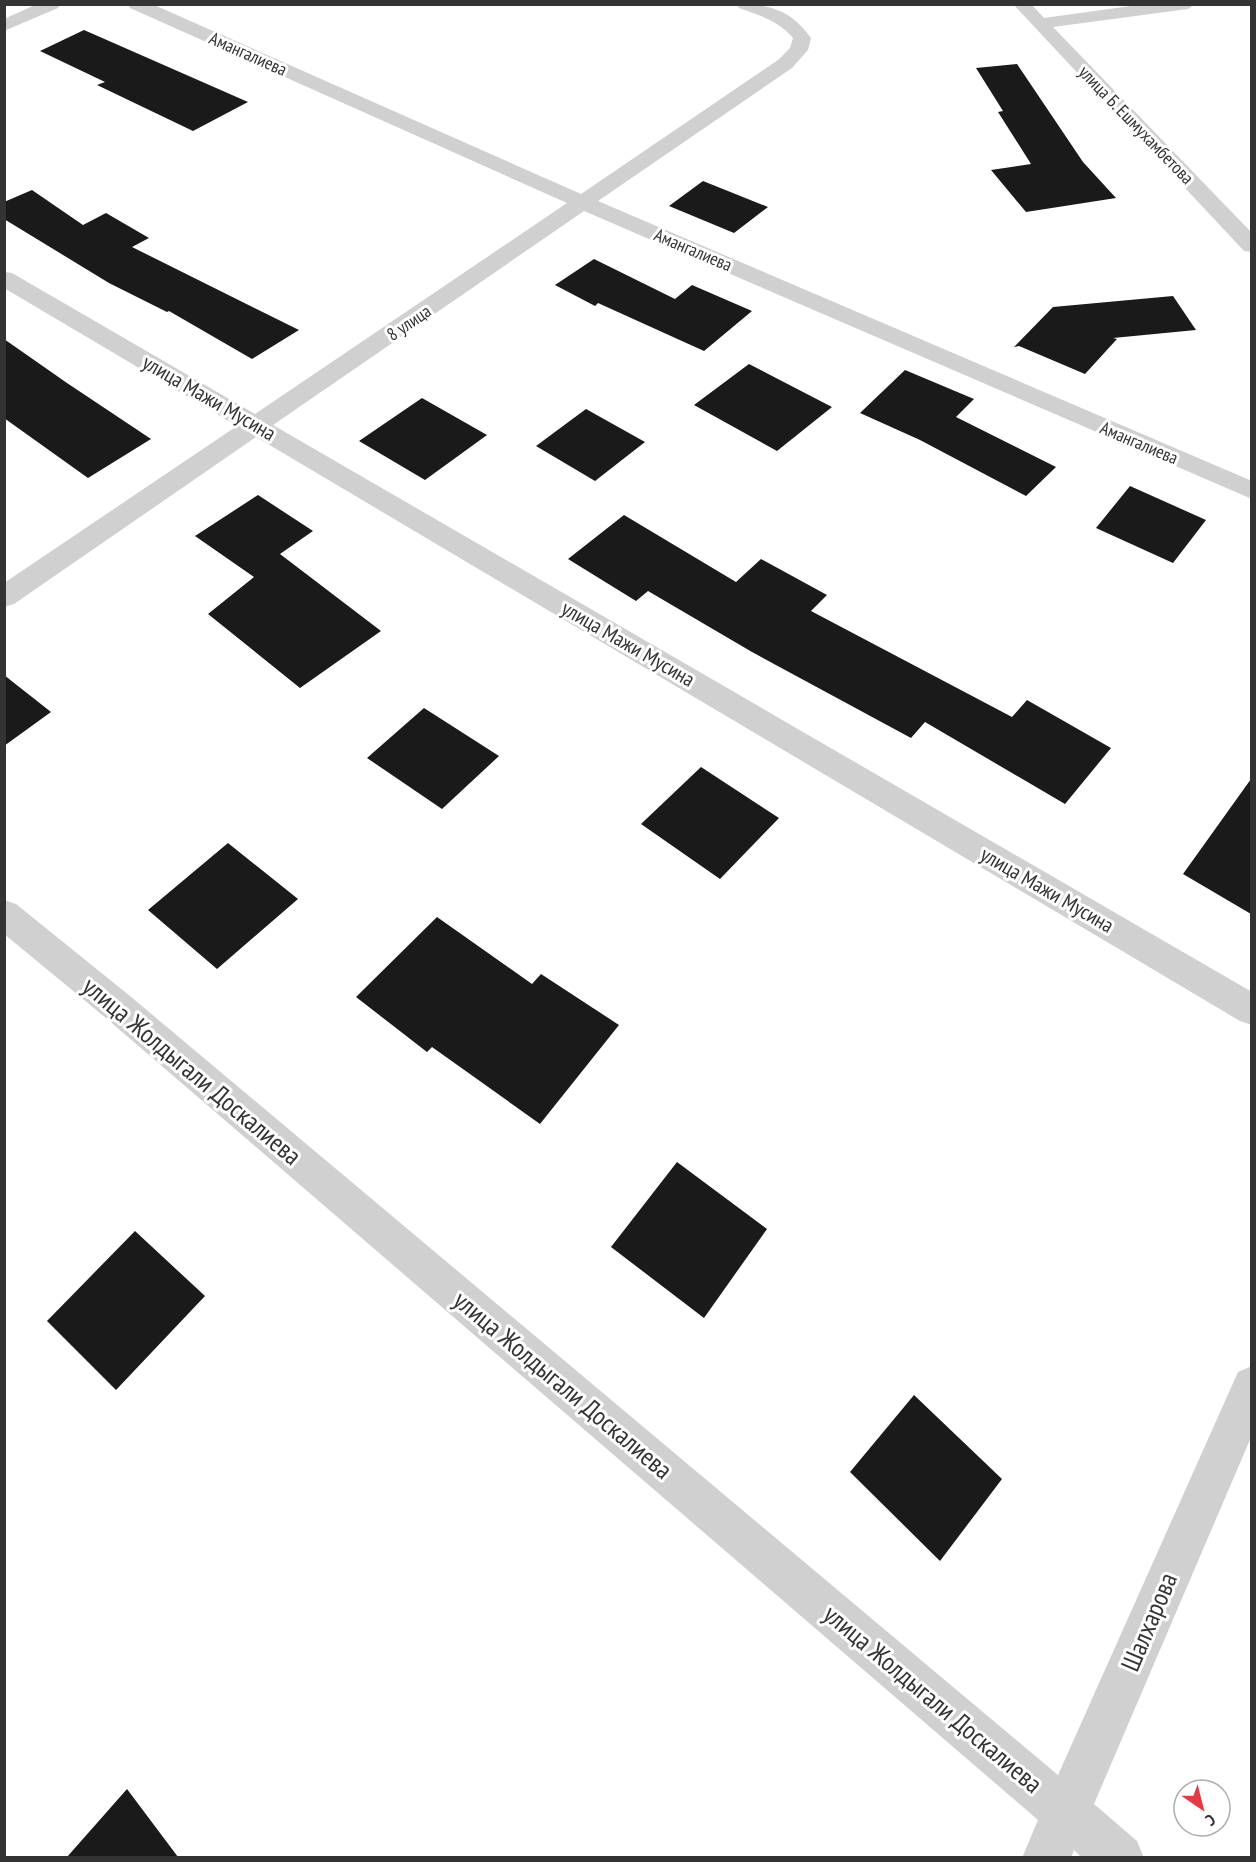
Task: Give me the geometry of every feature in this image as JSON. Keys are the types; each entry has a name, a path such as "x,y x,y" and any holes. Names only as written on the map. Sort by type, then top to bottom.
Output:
{"street":[{"path":"4,26 52,4"},
{"name":"Амангалиева","path":"136,4 584,203 1251,491"},
{"name":"8 улица","path":"4,597 785,64 799,50 802,38 794,26 776,15 745,4"},
{"name":"улица Б. Ешмухамбетова","path":"1021,4 1251,246"},
{"path":"1040,24 1188,4"},
{"name":"улица Мажи Мусина","path":"4,278 1251,1010"},
{"name":"улица Жолдыгали Доскалиева","path":"4,914 118,1007 1120,1857"},
{"name":"Шалхарова","path":"1046,1857 1251,1386"}],"building":[{"path":"84,30 248,102 193,131 97,85 105,82 40,51"},
{"path":"1017,64 1083,162 1116,198 1026,212 991,170 1031,164 998,112 1003,111 976,68"},
{"path":"703,181 768,207 734,233 669,206"},
{"path":"32,190 83,225 106,213 149,238 132,247 299,330 252,359 169,311 109,283 4,219 4,202"},
{"path":"594,259 675,299 692,285 752,311 704,351 598,303 595,306 555,285"},
{"path":"1173,296 1196,330 1113,338 1117,339 1085,374 1019,346 1014,347 1053,307"},
{"path":"4,339 151,439 88,478 4,418"},
{"path":"749,364 832,407 777,451 694,405"},
{"path":"905,370 974,399 956,417 1056,467 1026,496 920,440 860,413"},
{"path":"422,398 487,435 425,480 359,441"},
{"path":"586,409 645,442 595,481 536,446"},
{"path":"1130,486 1206,520 1173,563 1096,528"},
{"path":"258,495 313,531 280,554 381,631 300,688 208,614 254,577 195,536"},
{"path":"624,515 736,582 761,559 827,595 811,611 1012,717 1027,700 1111,748 1065,804 925,722 911,738 752,652 648,591 636,601 568,559"},
{"path":"4,675 51,712 4,746"},
{"path":"424,708 499,756 442,809 367,758"},
{"path":"701,767 779,818 720,879 641,824"},
{"path":"1251,779 1251,914 1183,874"},
{"path":"228,843 298,899 217,969 148,910"},
{"path":"437,917 532,984 541,974 619,1025 540,1124 432,1047 427,1052 356,997"},
{"path":"677,1162 767,1229 704,1318 611,1247"},
{"path":"135,1231 205,1296 116,1390 47,1321"},
{"path":"914,1395 1002,1479 940,1561 850,1472"},
{"path":"127,1789 178,1857 67,1857"}]}
